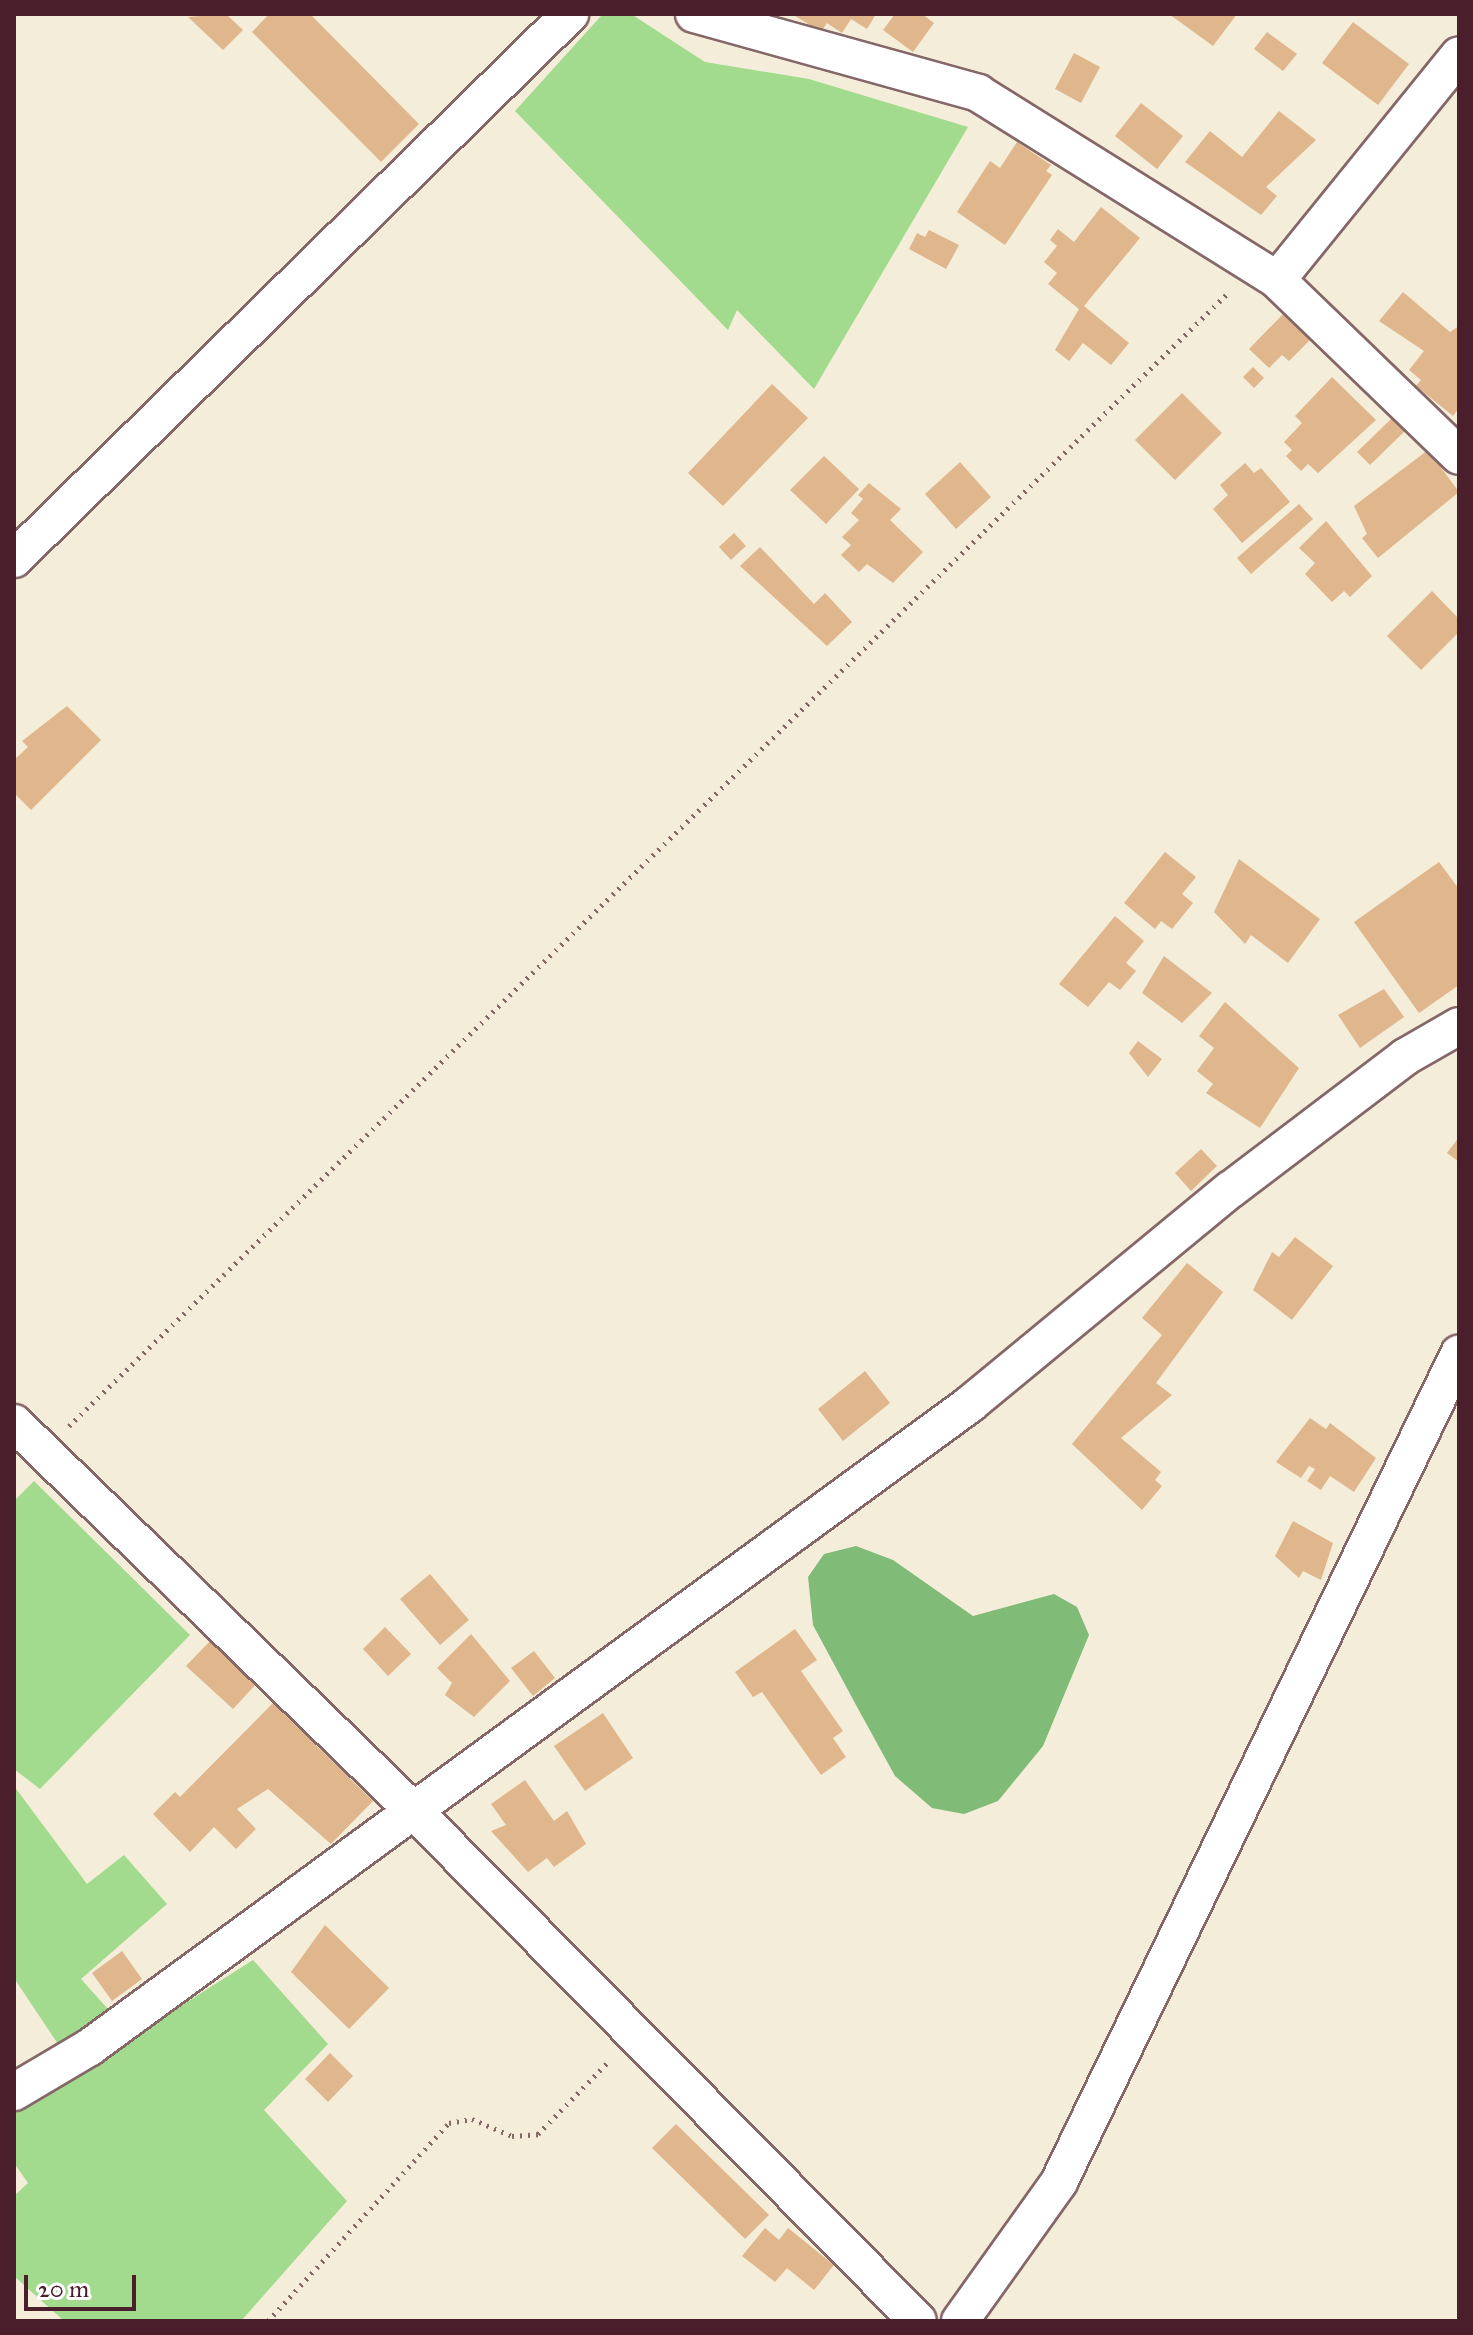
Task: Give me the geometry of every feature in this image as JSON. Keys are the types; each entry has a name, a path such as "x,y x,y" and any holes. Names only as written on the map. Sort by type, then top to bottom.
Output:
{"street":[{"path":"14,559 570,14"},
{"path":"694,14 978,93 1266,273 1459,456"},
{"path":"1266,273 1459,55"},
{"path":"14,2092 90,2047 970,1404 1230,1190 1405,1057 1459,1026"},
{"path":"960,2321 1059,2182 1459,1354"},
{"path":"14,1423 413,1810 918,2321"}],"path":[{"path":"42,1452 1266,273"},
{"path":"268,2321 449,2123 472,2119 512,2136 538,2134 633,2036"}],"green space":[{"path":"631,14 705,62 809,79 968,127 814,389 737,310 728,330 515,111 601,16"},
{"path":"34,1481 190,1635 40,1789 14,1769 14,1501"},
{"path":"856,1546 893,1560 973,1616 1054,1594 1077,1607 1089,1635 1043,1746 998,1801 964,1814 932,1808 895,1776 813,1625 808,1577 824,1554"},
{"path":"14,1786 87,1884 124,1855 167,1904 81,1979 108,2009 60,2047 14,1978"},
{"path":"253,1960 328,2044 264,2110 347,2201 241,2321 64,2321 14,2276 14,2196 28,2183 14,2163 14,2112"}],"building":[{"path":"226,14 243,30 223,50 188,17"},
{"path":"269,14 310,14 419,124 381,162 252,32"},
{"path":"792,14 876,14 867,29 851,19 842,33 827,23 821,32"},
{"path":"895,14 922,14 934,23 913,52 883,30"},
{"path":"1169,14 1237,14 1213,46"},
{"path":"1353,22 1409,64 1378,105 1322,63"},
{"path":"1267,32 1297,54 1283,71 1254,49"},
{"path":"1074,53 1100,67 1081,103 1055,89"},
{"path":"1141,103 1183,136 1157,169 1115,136"},
{"path":"1279,111 1316,140 1266,187 1277,196 1261,215 1185,162 1210,131 1242,157"},
{"path":"1017,142 1051,165 1046,171 1052,175 1005,245 957,212 990,161 1000,168"},
{"path":"1101,207 1140,238 1084,306 1129,343 1111,365 1083,343 1069,361 1055,350 1079,309 1048,284 1057,273 1044,262 1057,246 1050,240 1058,229 1074,242"},
{"path":"929,230 959,245 946,269 909,249 917,233 925,237"},
{"path":"1403,292 1450,332 1459,326 1459,408 1453,416 1416,386 1421,380 1409,370 1424,351 1379,321"},
{"path":"1283,314 1310,340 1289,361 1282,355 1269,368 1249,349"},
{"path":"1253,367 1264,378 1254,388 1243,377"},
{"path":"1332,377 1376,420 1318,473 1308,464 1301,471 1286,456 1292,450 1284,442 1302,423 1295,416"},
{"path":"772,384 808,418 723,506 688,473"},
{"path":"1182,393 1222,433 1175,480 1135,440"},
{"path":"1392,418 1405,431 1370,465 1357,452"},
{"path":"1428,450 1459,492 1378,558 1362,538 1367,534 1354,506"},
{"path":"824,456 859,489 826,524 790,490"},
{"path":"960,462 991,497 956,529 925,494"},
{"path":"1245,463 1254,473 1261,468 1290,502 1242,543 1213,509 1228,495 1220,485"},
{"path":"869,483 901,509 890,520 923,552 893,583 867,564 859,572 841,555 851,545 842,537 859,520 851,513 863,499 858,495"},
{"path":"1299,504 1313,519 1251,574 1237,558"},
{"path":"1326,521 1372,576 1350,597 1344,591 1332,602 1305,574 1315,563 1299,548"},
{"path":"734,533 746,546 731,560 719,547"},
{"path":"760,547 814,604 825,593 852,622 827,646 740,566"},
{"path":"1432,591 1459,619 1459,632 1421,670 1387,636"},
{"path":"67,706 101,740 31,810 14,793 14,760 28,747 22,741"},
{"path":"1165,852 1196,877 1182,894 1193,903 1172,929 1161,921 1155,929 1124,903"},
{"path":"1239,859 1320,919 1288,963 1251,935 1245,944 1214,912"},
{"path":"1439,862 1459,889 1459,985 1419,1013 1354,922"},
{"path":"1115,916 1144,941 1126,963 1136,971 1120,990 1109,982 1088,1007 1059,984"},
{"path":"1164,956 1212,993 1182,1023 1142,993"},
{"path":"1384,989 1404,1017 1360,1048 1338,1015"},
{"path":"1225,1002 1299,1068 1260,1128 1206,1093 1213,1084 1197,1071 1214,1048 1199,1036"},
{"path":"1138,1041 1162,1059 1148,1077 1129,1053"},
{"path":"1459,1137 1459,1162 1447,1153"},
{"path":"1201,1149 1217,1166 1191,1191 1175,1173"},
{"path":"1295,1237 1333,1266 1292,1320 1253,1290 1272,1252 1279,1257"},
{"path":"1187,1263 1223,1292 1156,1383 1172,1395 1121,1438 1161,1472 1155,1480 1162,1486 1142,1510 1072,1444 1162,1335 1142,1318"},
{"path":"865,1371 890,1403 843,1441 818,1409"},
{"path":"1310,1418 1326,1429 1330,1423 1376,1458 1354,1492 1330,1476 1321,1490 1307,1481 1315,1469 1309,1466 1301,1478 1276,1462"},
{"path":"1293,1521 1333,1543 1321,1580 1303,1571 1299,1578 1275,1556"},
{"path":"430,1574 469,1620 440,1645 400,1599"},
{"path":"385,1627 411,1654 388,1676 363,1649"},
{"path":"795,1629 817,1660 801,1671 843,1731 833,1738 846,1757 821,1775 762,1692 753,1697 735,1672"},
{"path":"471,1634 510,1681 474,1717 445,1695 452,1683 437,1668"},
{"path":"212,1639 258,1682 233,1709 186,1666"},
{"path":"534,1651 555,1678 533,1696 511,1668"},
{"path":"273,1703 373,1801 331,1844 268,1789 237,1809 256,1829 236,1849 214,1827 190,1852 153,1814 175,1792 180,1797"},
{"path":"603,1713 633,1758 585,1791 554,1746"},
{"path":"525,1780 554,1821 567,1811 586,1844 554,1867 547,1858 528,1872 491,1831 506,1825 491,1804"},
{"path":"325,1925 389,1988 349,2029 291,1972"},
{"path":"122,1951 142,1979 112,2001 92,1973"},
{"path":"330,2053 353,2076 328,2102 305,2079"},
{"path":"676,2124 769,2215 745,2239 652,2148"},
{"path":"765,2228 779,2240 788,2228 834,2265 814,2290 787,2268 775,2282 742,2256"}]}
